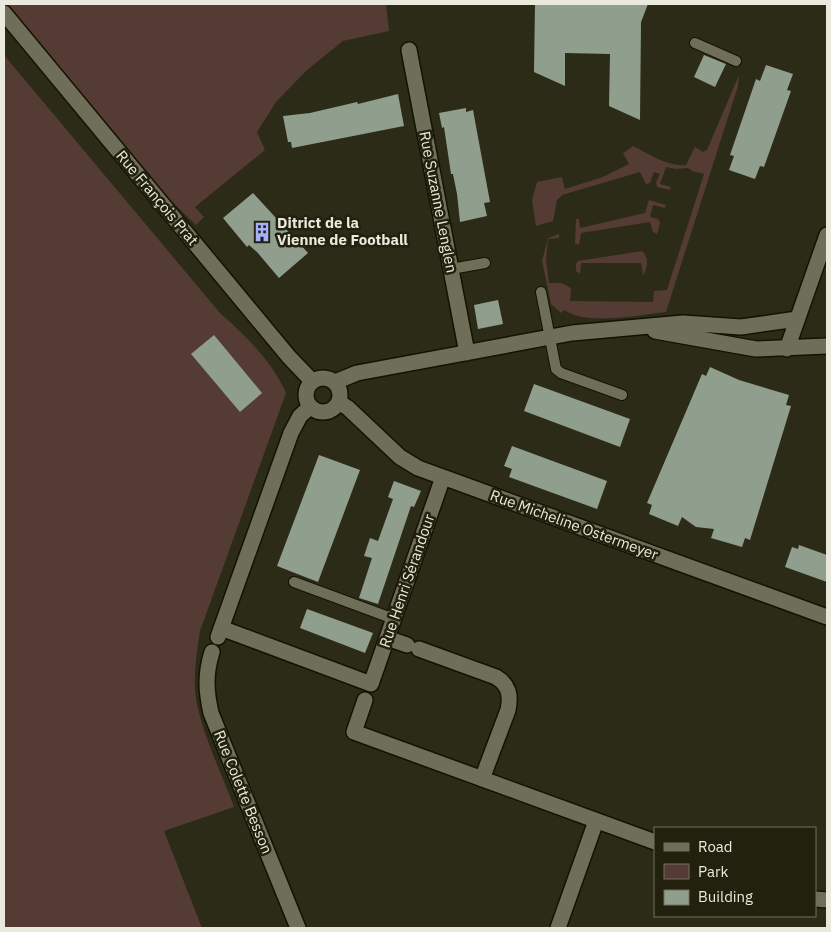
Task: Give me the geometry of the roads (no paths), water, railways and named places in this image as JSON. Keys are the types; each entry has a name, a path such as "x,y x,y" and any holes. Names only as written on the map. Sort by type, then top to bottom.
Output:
{"street":[{"name":"Rue François Prat","path":"4,13 289,357 312,381"},
{"name":"Rue Suzanne Lenglen","path":"409,50 467,353"},
{"path":"787,349 827,235"},
{"path":"336,382 340,392 339,402 336,407 326,412 310,407 307,402 306,390 312,381 322,377 336,382 357,373 549,338 638,327 683,323 741,327 797,319"},
{"path":"638,327 756,349 827,346"},
{"name":"Rue Micheline Ostermeyer","path":"339,402 408,463 827,617"},
{"name":"Rue Henri Sérandour","path":"310,407 300,416 291,433 219,633 371,684 443,477"},
{"path":"387,638 496,677 508,688 510,699 508,710 482,779"},
{"name":"Rue Colette Besson","path":"212,652 207,668 206,690 211,714 298,928"},
{"path":"365,700 354,732 654,842"},
{"path":"558,928 596,821"}],"lane":[{"path":"695,43 736,61"},
{"path":"451,269 485,263"},
{"path":"541,292 554,364 561,373 622,395"},
{"path":"294,582 394,619"}],"place":[{"name":"Ditrict de la Vienne de Football","path":"262,232"}]}
